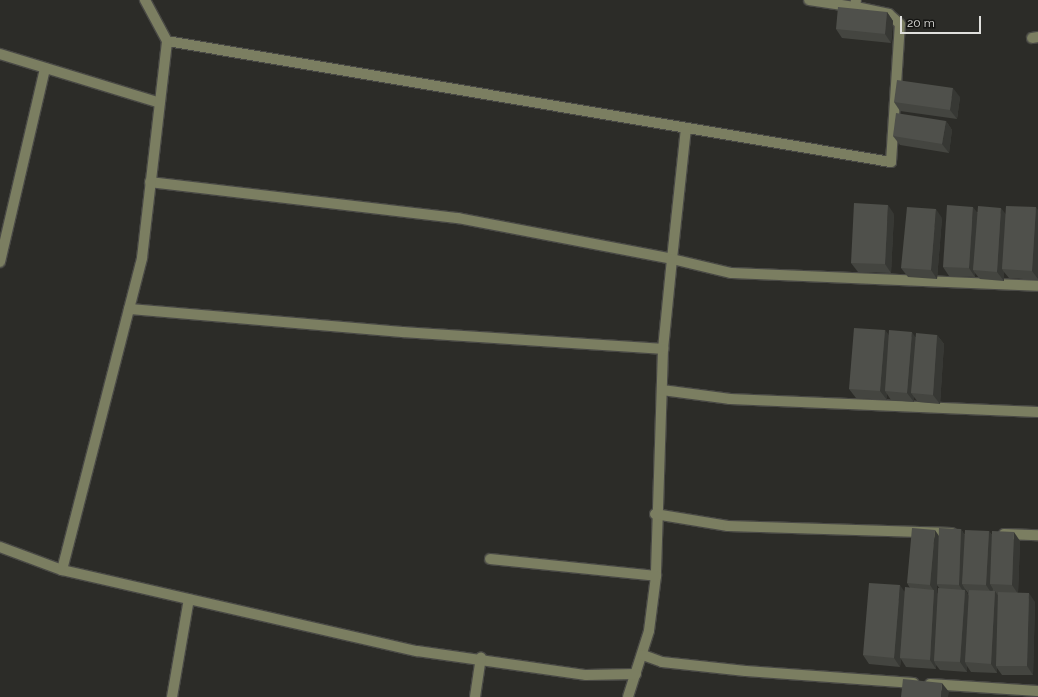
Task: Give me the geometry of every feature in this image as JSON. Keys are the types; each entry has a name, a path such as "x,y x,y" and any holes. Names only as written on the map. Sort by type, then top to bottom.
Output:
{"street":[{"path":"62,570 142,258 167,40 145,0"},
{"path":"167,40 891,162 900,24 889,14 855,4 809,0"},
{"path":"0,54 160,103"},
{"path":"0,262 45,68"},
{"path":"628,697 643,655 656,576 655,514 663,349 686,128"},
{"path":"150,182 458,218 672,259 731,272 1038,286"},
{"path":"129,309 403,332 663,349"},
{"path":"662,390 730,399 1038,412"},
{"path":"655,514 728,526 967,533"},
{"path":"990,534 1038,536"},
{"path":"0,547 62,570 417,651 481,657 586,675 636,674"},
{"path":"490,560 656,576"},
{"path":"172,697 189,599"},
{"path":"643,655 662,662 746,672 1038,691"},
{"path":"475,697 481,657"}],"building":[{"path":"838,7 887,12 885,34 836,29"},
{"path":"897,80 953,88 950,110 894,102"},
{"path":"896,113 946,121 942,144 893,136"},
{"path":"854,203 888,205 885,264 851,263"},
{"path":"947,205 973,207 969,268 943,267"},
{"path":"978,206 1001,208 997,272 973,270"},
{"path":"1006,206 1036,207 1032,271 1002,269"},
{"path":"907,207 936,209 931,270 901,268"},
{"path":"854,328 885,330 880,391 849,389"},
{"path":"889,330 912,332 907,393 885,391"},
{"path":"916,333 937,335 933,395 911,393"},
{"path":"912,528 935,530 930,585 907,583"},
{"path":"939,528 961,529 959,585 937,584"},
{"path":"965,530 989,531 986,585 962,584"},
{"path":"992,531 1014,532 1012,585 990,584"},
{"path":"869,583 900,585 894,658 863,655"},
{"path":"905,587 934,590 930,660 900,658"},
{"path":"938,588 965,590 960,662 934,661"},
{"path":"969,590 995,591 991,664 965,662"},
{"path":"998,592 1029,593 1027,666 996,666"},
{"path":"903,679 942,683 941,697 901,697"}]}
